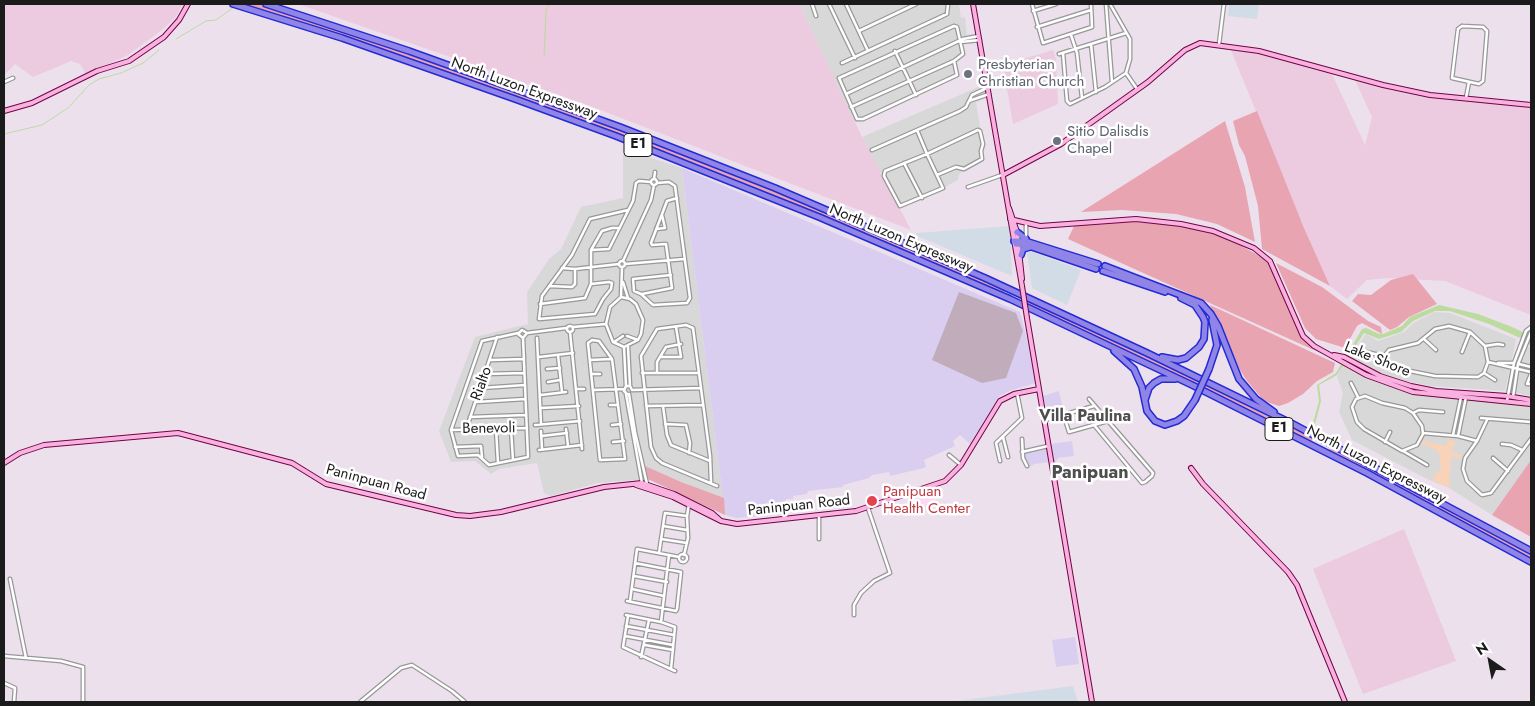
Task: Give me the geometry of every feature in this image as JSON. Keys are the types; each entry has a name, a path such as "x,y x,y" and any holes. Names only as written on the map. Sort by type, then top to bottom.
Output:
{"highway":[{"name":"North Luzon Expressway","path":"266,4 353,32 518,90 718,166 976,274 1147,353 1291,423 1531,551"},
{"name":"North Luzon Expressway","path":"236,5 397,57 616,136 837,225 1103,343 1192,385 1367,473 1531,562"},
{"path":"1017,232 1032,245"},
{"path":"1016,243 1032,245 1097,266"},
{"path":"1020,255 1026,247 1032,245"},
{"path":"1200,306 1104,269 1192,298 1201,303 1211,314 1244,385 1262,404 1291,423"},
{"path":"1147,353 1178,360 1186,358 1199,347 1204,339 1205,322 1195,305 1181,298"},
{"path":"1103,343 1123,357 1134,369 1142,387 1145,408 1154,421 1169,424 1181,419 1195,400 1216,352 1216,332 1209,315 1192,298"},
{"path":"1145,408 1147,393 1158,380 1169,378 1192,385"}],"main road":[{"path":"4,111 32,102 97,71 129,61 164,37 179,20 188,4"},
{"path":"973,4 1016,243 1092,702"},
{"path":"1003,175 1056,147 1137,89 1190,47 1200,43 1220,44 1279,56 1401,89 1466,99 1531,105"},
{"name":"Lake Shore","path":"1026,224 1053,226 1136,218 1197,226 1240,242 1260,252 1270,261 1303,336 1314,346 1345,361 1376,380 1404,389 1463,396 1507,398 1531,404"},
{"path":"1011,219 1026,224"},
{"path":"1011,219 1017,232 1016,243 1020,255 1022,286"},
{"name":"Paninpuan Road","path":"4,463 20,453 44,446 178,433 292,464 326,484 456,515 470,516 546,503 604,487 633,484 645,486 689,504 721,521 737,524 820,516 868,508 938,485 952,476 961,465 997,405 1017,393 1039,389"},
{"name":"Lake Shore","path":"1512,399 1531,400"},
{"path":"1191,468 1203,484 1288,572 1296,584 1345,702"}],"street":[{"path":"812,4 816,16"},
{"path":"829,4 854,58"},
{"path":"851,4 847,5 868,50"},
{"path":"860,31 916,4"},
{"path":"842,62 947,14 948,4"},
{"path":"1032,4 1042,43 1092,27 1091,4"},
{"path":"1033,11 1056,4"},
{"path":"1106,4 1112,82"},
{"path":"1110,4 1130,40 1131,53 1126,73 1096,92 1068,103 1061,54 1126,33"},
{"path":"1220,44 1224,4"},
{"path":"1037,27 1092,10"},
{"path":"851,107 962,56 955,26 895,51 839,78 851,107 856,118 860,120 957,75 954,61"},
{"path":"1462,26 1483,27 1487,31 1483,80 1479,84 1469,82 1452,78 1458,30 1462,26"},
{"path":"1071,35 1076,49 1082,98"},
{"path":"846,94 960,42 970,38 980,38"},
{"path":"970,38 971,42"},
{"path":"960,42 971,42 980,38"},
{"path":"1091,44 1096,92"},
{"path":"895,51 916,95"},
{"path":"1126,73 1137,89"},
{"path":"4,82 12,78"},
{"path":"1466,99 1469,82"},
{"path":"872,150 960,111 972,95 989,87"},
{"path":"980,91 982,96"},
{"path":"969,101 990,93"},
{"path":"917,130 927,154 937,175 942,190 901,206 897,202 884,174 885,171 927,154 980,131 983,144 982,159 964,168 956,167 937,175"},
{"path":"904,163 922,198"},
{"path":"621,297 621,266 651,200 655,172"},
{"path":"968,187 1003,175"},
{"path":"654,179 657,183"},
{"path":"591,250 609,249 634,198 636,182 674,184 678,198 689,302 652,305 641,294 634,291"},
{"path":"641,294 672,289 666,244 651,244 668,200 678,198"},
{"path":"591,284 612,283 611,289 595,314 541,320 538,317 542,296 562,268 591,218 628,210"},
{"path":"656,229 665,228 662,215"},
{"path":"1026,224 1026,240"},
{"path":"540,304 584,299 591,284 591,250 602,231 618,228"},
{"path":"624,262 684,259"},
{"path":"562,268 621,266 624,262"},
{"path":"549,286 574,286 574,269"},
{"path":"634,291 633,279 671,275"},
{"path":"622,280 627,296 636,304 643,316 643,326 638,340 626,347"},
{"path":"626,347 613,342 606,324 610,307 621,297 627,296 634,291"},
{"path":"527,333 523,338 528,456 489,465 478,455 458,456 451,430 482,341 518,333 523,330 527,333 566,328 570,325 573,327 606,324"},
{"path":"711,482 693,328 690,325 655,331 650,344 641,356 643,388 651,447 656,458 662,463 717,486"},
{"path":"1366,352 1384,356 1390,365 1435,376 1474,379 1484,373 1488,362 1485,346 1470,332 1445,326 1435,329 1424,339 1389,350 1384,356"},
{"path":"570,332 573,327"},
{"path":"660,357 680,359 681,344 676,327"},
{"path":"566,328 570,332 573,353 582,449"},
{"path":"1507,398 1514,363 1522,343 1530,330"},
{"path":"1512,399 1518,364 1530,330"},
{"path":"1462,352 1470,332"},
{"path":"518,333 523,338"},
{"path":"613,342 625,336 638,340"},
{"name":"Rialto","path":"466,430 491,360 497,337"},
{"path":"538,338 541,424"},
{"path":"1424,339 1436,350"},
{"path":"594,340 598,341 612,359 625,459 600,460 590,360 588,342 594,340"},
{"path":"657,373 657,362 669,345 681,344"},
{"path":"1485,346 1503,345"},
{"path":"626,347 627,394 640,474 645,486"},
{"path":"538,357 573,353"},
{"path":"558,355 562,392"},
{"path":"491,360 524,359"},
{"path":"590,360 612,359"},
{"path":"1488,362 1514,363 1531,367"},
{"path":"1498,363 1531,373 1527,384 1531,384"},
{"path":"547,369 560,368"},
{"path":"486,374 525,372"},
{"path":"642,373 699,373"},
{"path":"1484,373 1494,380"},
{"path":"591,374 600,374"},
{"path":"548,382 560,380"},
{"path":"1351,383 1358,396"},
{"path":"481,388 525,385"},
{"path":"593,390 627,387 632,390"},
{"path":"627,394 632,390 643,388 700,388"},
{"path":"577,389 584,389"},
{"path":"541,395 566,392"},
{"path":"1000,461 996,444 1022,418 1017,393"},
{"path":"1358,396 1365,396 1382,403 1405,408 1413,413 1422,426 1423,433 1417,445 1402,451"},
{"path":"1358,396 1352,407 1358,422 1371,434 1427,465"},
{"path":"1453,436 1463,396"},
{"path":"476,402 526,399"},
{"path":"1089,399 1153,473 1146,482 1142,482 1094,425"},
{"path":"610,405 618,404"},
{"path":"646,406 703,405"},
{"path":"541,408 579,406"},
{"path":"663,406 665,424 672,445 710,461"},
{"path":"1045,420 1096,407"},
{"path":"1413,413 1419,410 1443,412"},
{"path":"1458,436 1460,411"},
{"path":"470,417 527,415"},
{"path":"1064,416 1069,432 1108,421"},
{"path":"1481,418 1486,420 1531,422"},
{"path":"1486,420 1477,441 1465,458 1463,469 1464,478 1482,495 1488,496 1531,438"},
{"path":"535,425 580,421"},
{"path":"612,425 621,424"},
{"path":"665,424 682,424 687,426 689,453"},
{"name":"Benevoli","path":"451,430 527,428"},
{"path":"496,429 498,464"},
{"path":"511,429 513,460"},
{"path":"541,431 541,450 582,445"},
{"path":"542,436 566,431 568,446"},
{"path":"1385,442 1390,432"},
{"path":"1423,433 1458,436 1477,441"},
{"path":"1003,436 1008,457"},
{"path":"1022,439 1023,461 1027,466"},
{"path":"613,442 624,441"},
{"path":"1502,444 1511,445 1522,450"},
{"path":"455,447 481,446 482,457"},
{"path":"1022,452 1050,446"},
{"path":"638,453 645,473 645,486"},
{"path":"949,455 961,465"},
{"path":"1493,458 1508,471"},
{"path":"640,474 645,473"},
{"path":"679,557 681,562 685,561 686,557 684,554 687,543 686,516 689,504"},
{"path":"854,615 854,605 861,593 874,582 890,573 868,508"},
{"path":"659,553 666,512 686,516"},
{"path":"819,540 820,516"},
{"path":"663,526 687,530"},
{"path":"661,539 687,543"},
{"path":"635,562 681,573 676,611 628,601 632,589 635,562 637,549 679,557 684,554"},
{"path":"662,622 669,555"},
{"path":"634,576 667,582"},
{"path":"10,579 26,658"},
{"path":"632,589 665,596"},
{"path":"671,670 675,626 627,615 625,636 621,647 675,672"},
{"path":"641,657 649,620"},
{"path":"626,626 674,635"},
{"path":"625,636 673,645"},
{"path":"644,645 673,650"},
{"path":"4,656 61,661 84,667 83,702"},
{"path":"360,702 401,668 412,665 452,691 465,702"},
{"path":"4,683 15,688 14,702"}],"shaded area":[{"path":"4,4 183,4 175,18 128,55 86,74 80,64 71,61 33,77 15,64 4,75"},
{"path":"243,4 258,4 367,38 575,112 777,191 1003,288 1005,291 1002,294 775,196 574,118 442,70"},
{"path":"298,4 799,4 862,137 911,230 585,104"},
{"path":"799,4 959,4 961,18 965,17 967,35 975,34 977,41 962,44 963,56 956,61 960,76 855,123"},
{"path":"1229,4 1259,4 1257,19 1228,16"},
{"path":"1230,48 1275,57 1331,72 1365,145 1372,117 1355,80 1435,97 1531,107 1531,315 1445,281 1388,278 1367,280 1347,299 1330,286 1304,228"},
{"path":"1053,50 1056,60 1058,104 1013,124 1003,65"},
{"path":"983,85 987,98 976,102 984,150 981,151 983,160 959,174 958,180 945,187 943,191 899,209 862,137"},
{"path":"1257,111 1304,228 1330,286 1262,249 1258,206 1245,156 1239,145 1233,121"},
{"path":"1225,121 1245,187 1255,242 1217,224 1176,214 1122,210 1081,212"},
{"path":"623,149 682,168 725,515 648,479 598,483 551,496 544,493 537,463 499,469 491,474 475,461 451,462 439,431 475,337 528,324 527,292 549,259 561,249 581,207 623,198"},
{"path":"682,168 1020,312 1032,357 1036,383 1009,391 1000,396 970,444 960,435 953,441 955,446 924,460 926,467 924,468 890,476 889,472 872,475 869,478 843,485 843,487 808,491 807,494 793,496 793,499 786,499 786,514 736,518 725,515"},
{"path":"1137,220 1193,227 1229,239 1263,258 1270,264 1303,337 1336,360 1068,239 1075,224"},
{"path":"1010,226 1012,276 917,236 916,233"},
{"path":"1030,251 1081,270 1067,305 1032,288 1027,252"},
{"path":"1276,263 1322,287 1368,321 1381,327 1382,334 1362,323 1357,326 1345,348 1316,339 1305,328"},
{"path":"1413,274 1437,304 1409,317 1397,327 1390,330 1352,301 1358,294 1371,295 1391,280"},
{"path":"959,292 1016,313 1023,331 1006,378 982,383 932,360"},
{"path":"1027,299 1181,371 1311,436 1313,440 1309,442 1028,306"},
{"path":"1210,305 1335,363 1333,372 1317,381 1303,394 1288,403 1279,406 1264,401 1240,370"},
{"path":"1439,305 1478,314 1512,327 1531,336 1531,346 1520,338 1489,324 1450,311 1435,311 1413,321 1401,332 1379,339 1364,333 1337,375 1319,385 1321,401 1315,424 1313,423 1319,401 1317,385 1336,373 1362,329 1366,328 1383,334 1402,326 1410,317"},
{"path":"1434,312 1450,313 1516,339 1505,391 1431,386 1400,380 1375,373 1348,358 1366,334 1378,341 1404,332 1412,324"},
{"path":"1527,346 1531,348 1531,396 1515,393 1519,370"},
{"path":"1344,364 1376,382 1406,390 1531,406 1531,460 1492,515 1449,488 1427,479 1352,440 1339,412 1343,393 1337,377"},
{"path":"1059,391 1064,414 1049,417 1043,396"},
{"path":"1449,434 1452,434 1449,440 1455,442 1456,437 1459,436 1451,451 1463,456 1462,459 1451,456 1449,488 1432,480 1441,467 1439,454 1435,449 1420,443 1421,440 1446,446"},
{"path":"1072,441 1074,456 1058,458 1054,465 1051,444"},
{"path":"1330,446 1531,553 1531,560 1329,451"},
{"path":"1047,447 1050,462 1034,464 1029,467 1024,461 1023,452"},
{"path":"1531,460 1531,537 1492,515"},
{"path":"645,466 724,498 725,515 648,479"},
{"path":"933,487 938,500 911,509 909,504 919,500 917,492"},
{"path":"1404,529 1456,661 1363,694 1313,569"},
{"path":"1075,637 1079,664 1056,667 1052,640"},
{"path":"1073,686 1078,702 948,702"}],"waterway":[{"path":"544,57 546,10 549,4"},
{"path":"176,39 206,21 216,20 234,7"},
{"path":"4,134 42,125 68,108 89,85 99,79 121,73 143,63 159,50"}],"place":[{"name":"Presbyterian Christian Church","path":"968,74"},
{"name":"Sitio Dalisdis Chapel","path":"1057,141"},
{"name":"Panipuan Health Center","path":"872,501"}],"district":[{"name":"Villa Paulina","path":"1085,417"},
{"name":"Panipuan","path":"1090,474"}]}
